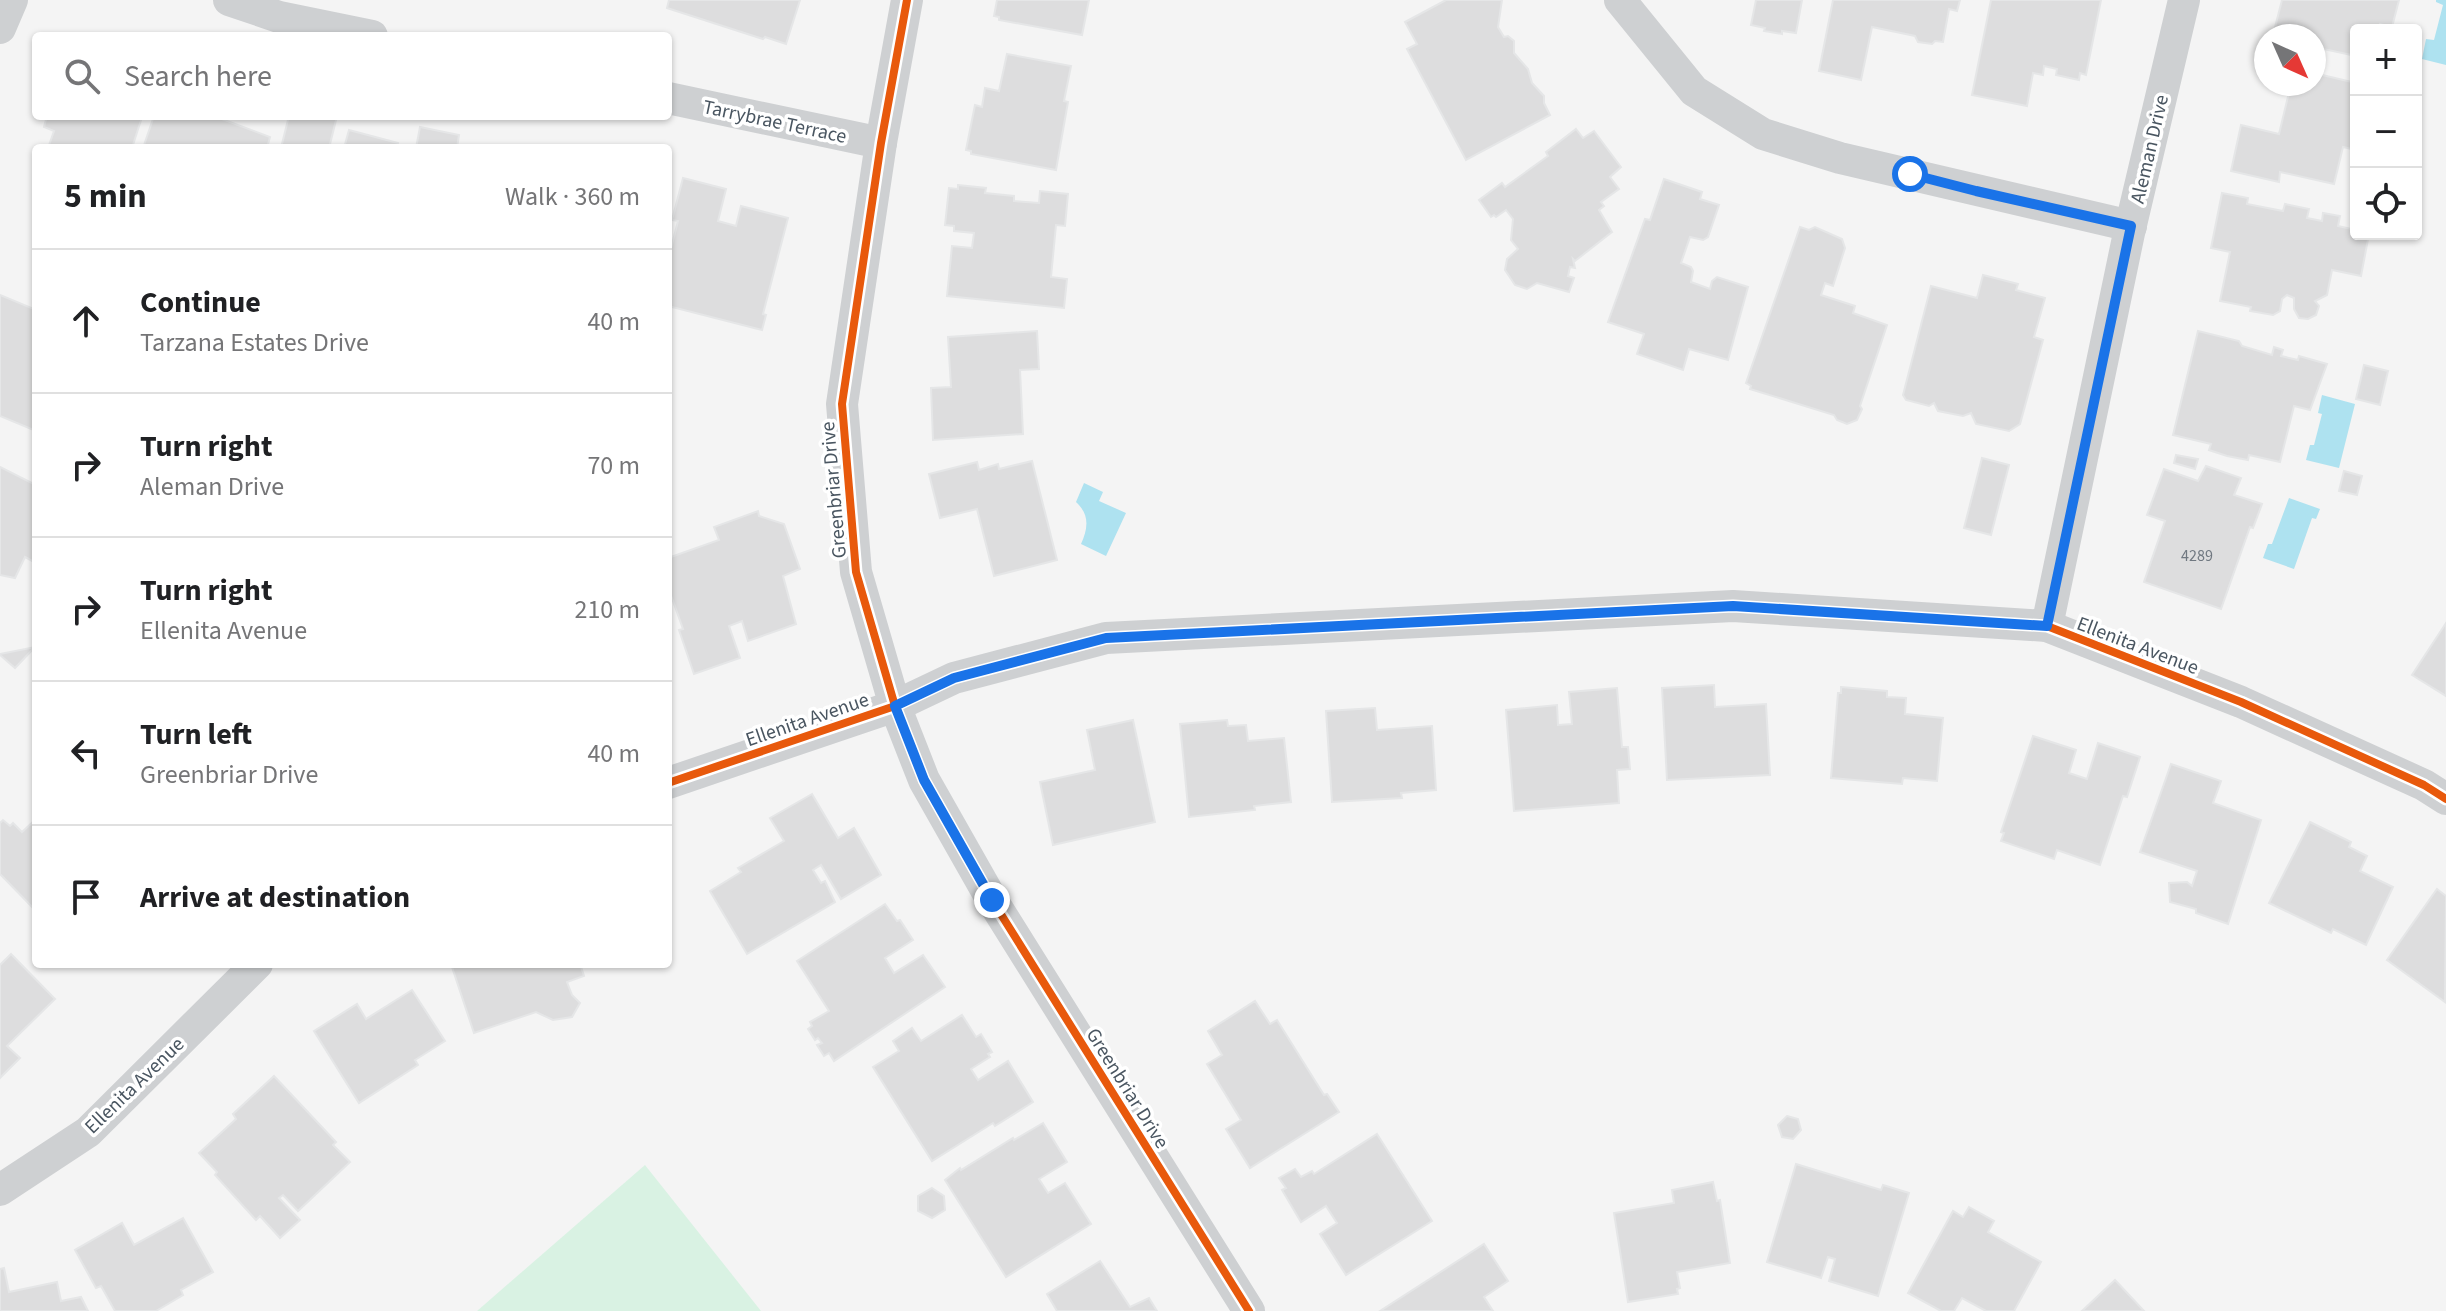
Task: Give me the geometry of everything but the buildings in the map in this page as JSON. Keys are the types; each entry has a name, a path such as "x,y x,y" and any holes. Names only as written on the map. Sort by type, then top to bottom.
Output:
{"street":[{"path":"0,28 12,0"},
{"path":"229,0 279,17 352,32"},
{"name":"Greenbriar Drive","path":"907,0 881,143 842,404 856,572 895,706 924,780 992,900 1249,1311"},
{"path":"1620,0 1694,91 1763,134 1840,158 2131,226"},
{"name":"Aleman Drive","path":"2047,626 2131,226 2184,0"},
{"name":"Tarrybrae Terrace","path":"672,99 881,143"},
{"name":"Ellenita Avenue","path":"672,782 895,706 954,678 1106,638 1733,606 2047,626 2241,702 2424,785 2446,799"},
{"name":"Ellenita Avenue","path":"0,1190 88,1132 253,968"}],"green space":[{"path":"645,1165 761,1311 477,1311"}],"water":[{"path":"2446,0 2446,65 2422,59 2426,39 2434,40 2443,5 2436,2"},
{"path":"2322,395 2355,404 2339,468 2306,460 2310,445 2314,445 2322,414 2318,413"},
{"path":"1084,483 1103,492 1099,501 1126,513 1106,556 1081,544 1086,522 1084,512 1076,502"},
{"path":"2289,498 2320,509 2316,519 2312,518 2294,569 2263,558 2268,544 2272,544"}],"cycle path":[{"path":"907,0 881,143 842,404 856,572 895,706 924,780 992,900 1249,1311"},
{"path":"672,782 895,706 954,678 1106,638 1733,606 2047,626 2241,702 2424,785 2446,799"}],"route":[{"path":"992,900 924,780 895,706 954,678 1106,638 1733,606 2047,626 2131,226 1910,174"}]}
